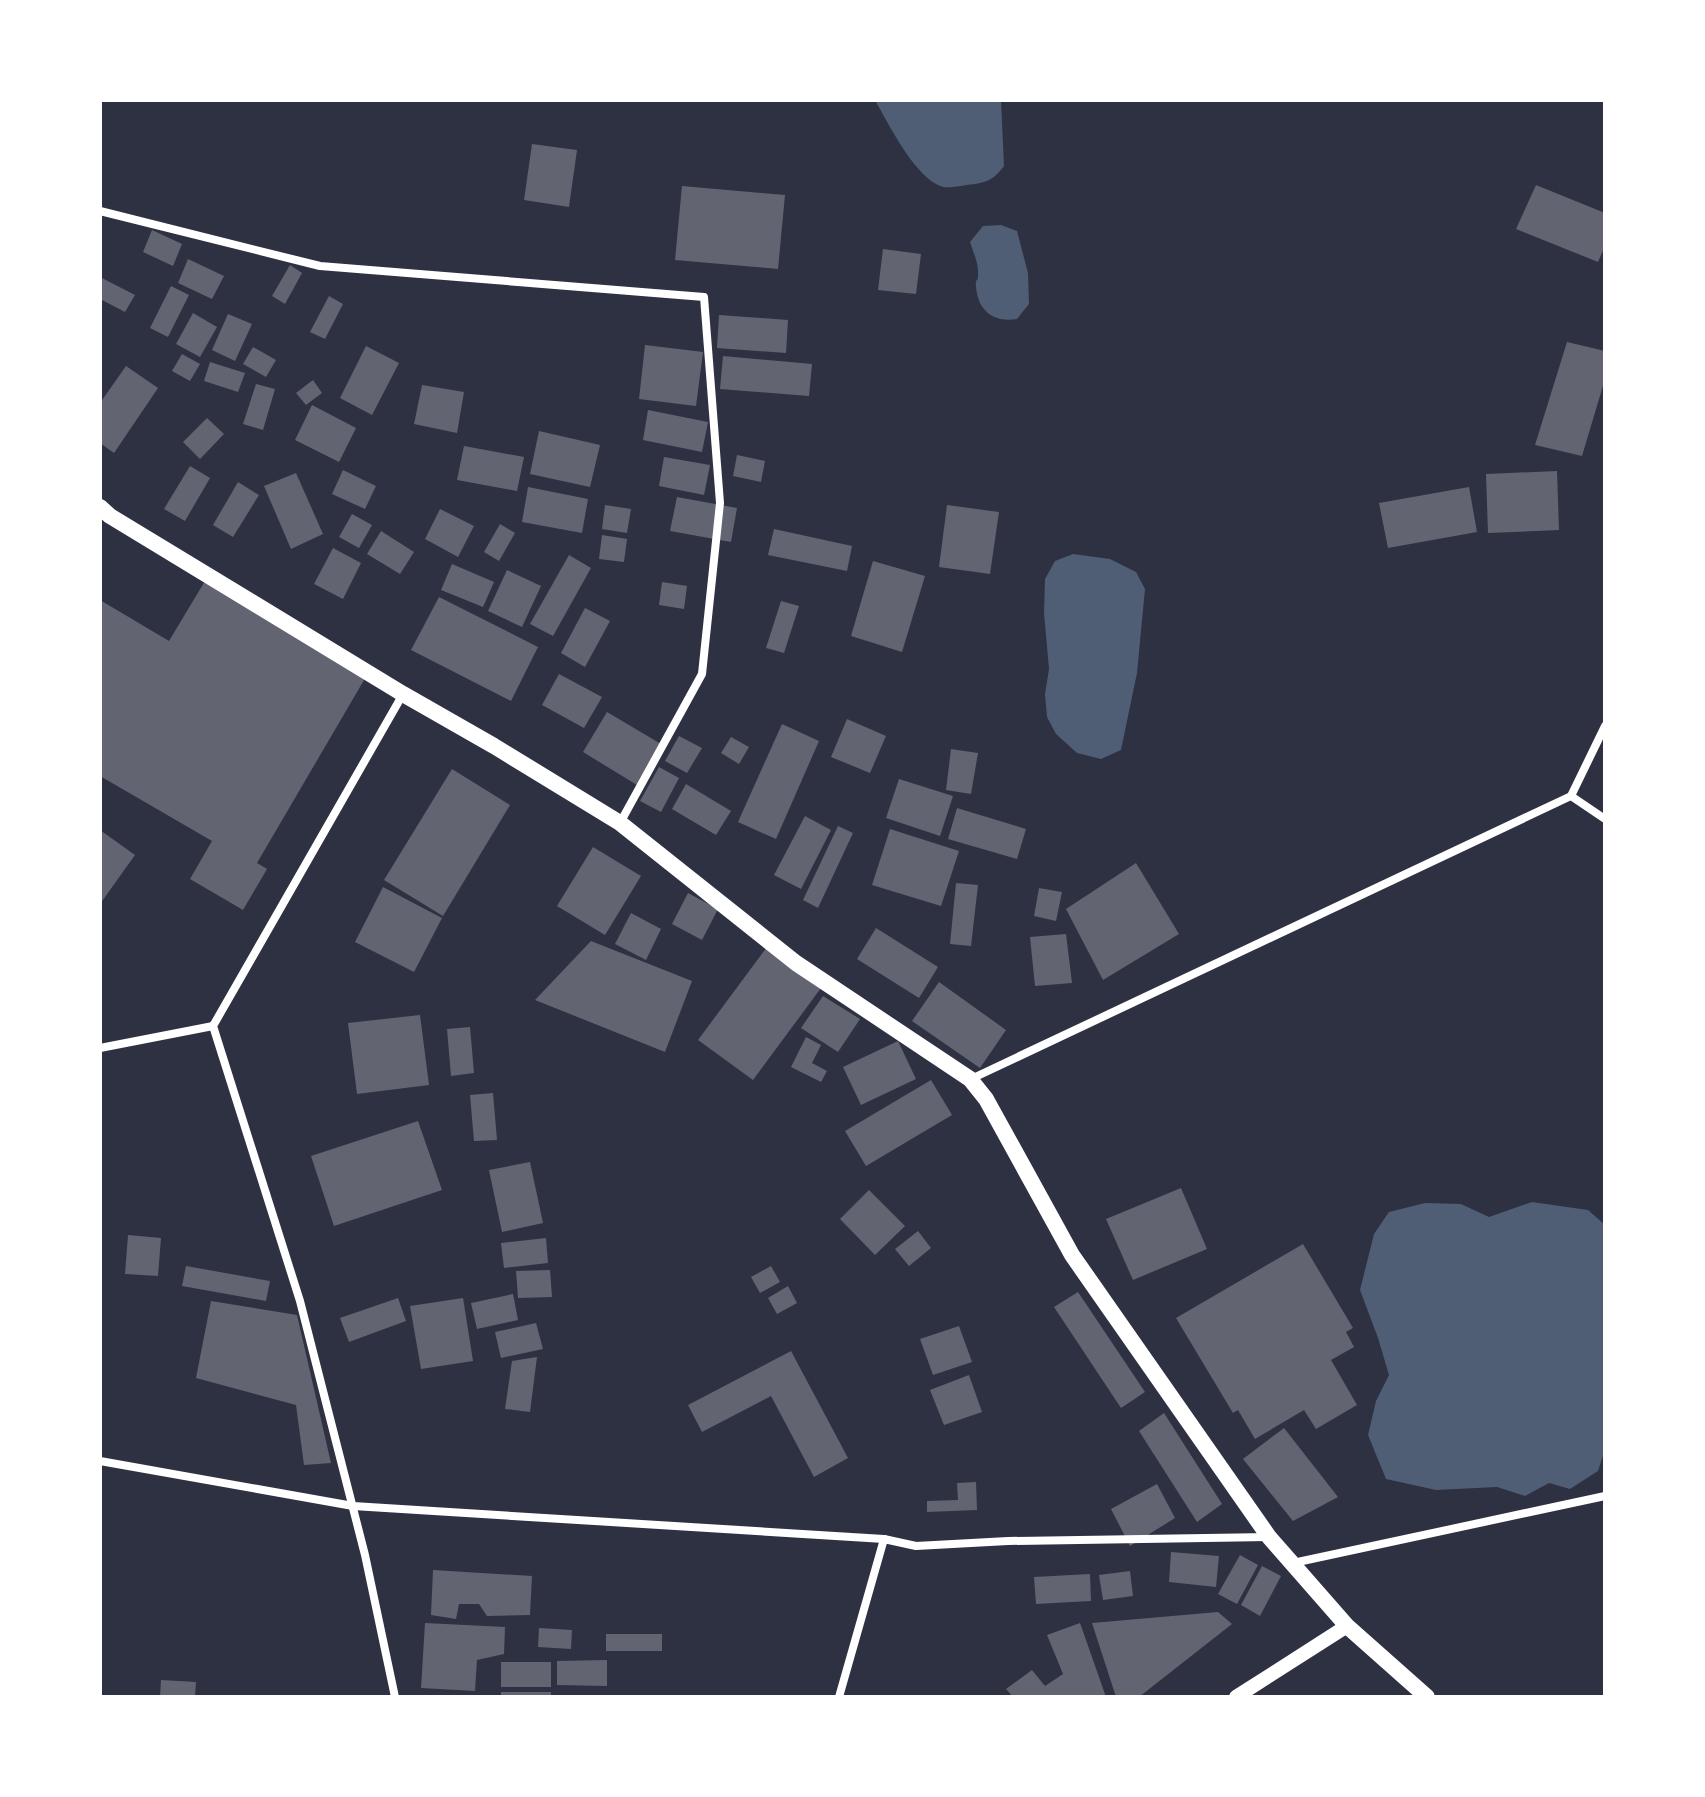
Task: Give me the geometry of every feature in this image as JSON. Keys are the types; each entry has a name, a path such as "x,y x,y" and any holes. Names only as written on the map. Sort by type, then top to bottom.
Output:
{"main road":[{"path":"100,507 110,516 620,823 796,963 970,1079 986,1099 1072,1255 1269,1537 1347,1626 1427,1697"}],"street":[{"path":"100,211 320,266 704,297 720,503 702,674 620,823"},
{"path":"395,1697 365,1555 300,1301 213,1026 403,694"},
{"path":"970,1079 1571,796 1605,726"},
{"path":"1571,796 1605,819"},
{"path":"100,1048 213,1026"},
{"path":"100,1461 353,1506 884,1539 916,1546 1008,1541 1269,1537"},
{"path":"1293,1563 1605,1496"},
{"path":"839,1697 884,1539"},
{"path":"1236,1697 1347,1626"}],"water":[{"path":"875,100 1001,100 1004,166 992,178 979,183 943,187 933,182 904,150"},
{"path":"1001,225 1017,231 1028,273 1029,304 1017,319 1001,319 989,314 977,295 978,266 970,242 983,226"},
{"path":"1073,554 1110,559 1136,572 1145,589 1137,673 1121,750 1101,759 1077,753 1056,734 1047,717 1045,694 1049,669 1044,613 1045,579 1055,561"},
{"path":"1532,1202 1588,1210 1605,1225 1605,1449 1598,1471 1570,1489 1549,1483 1525,1496 1497,1487 1436,1490 1386,1479 1368,1435 1376,1401 1389,1375 1360,1290 1374,1234 1389,1212 1425,1203 1461,1204 1489,1217"}],"building":[{"path":"532,144 577,150 569,207 524,200"},
{"path":"1536,185 1605,213 1605,246 1598,262 1516,229"},
{"path":"682,186 785,195 778,269 675,260"},
{"path":"152,230 182,244 173,266 143,252"},
{"path":"883,249 921,254 916,294 878,290"},
{"path":"188,259 224,276 212,299 178,283"},
{"path":"290,265 302,273 285,304 272,296"},
{"path":"100,277 135,295 125,312 100,299"},
{"path":"171,286 189,295 168,337 150,328"},
{"path":"329,296 343,304 325,339 310,332"},
{"path":"193,313 217,327 200,357 176,344"},
{"path":"228,314 252,324 235,361 212,350"},
{"path":"719,315 788,320 786,353 717,348"},
{"path":"1567,342 1605,351 1605,379 1582,456 1535,445"},
{"path":"645,345 703,352 696,406 639,399"},
{"path":"366,346 399,363 372,415 340,398"},
{"path":"253,347 276,360 266,377 243,364"},
{"path":"182,354 200,364 190,381 172,371"},
{"path":"723,356 812,364 809,396 720,389"},
{"path":"210,362 245,373 238,392 204,381"},
{"path":"126,366 158,388 114,453 100,443 100,403"},
{"path":"313,380 322,393 306,405 296,393"},
{"path":"256,384 275,389 263,430 243,424"},
{"path":"422,385 464,392 457,433 414,424"},
{"path":"312,405 356,428 339,462 295,440"},
{"path":"648,410 708,422 702,452 643,440"},
{"path":"207,418 224,434 200,459 183,442"},
{"path":"539,431 600,445 590,487 530,474"},
{"path":"464,446 524,457 517,491 457,480"},
{"path":"737,455 765,461 761,482 733,476"},
{"path":"664,457 710,465 704,495 659,486"},
{"path":"190,466 210,478 185,521 164,509"},
{"path":"343,470 376,486 365,509 332,494"},
{"path":"1557,471 1559,530 1488,533 1486,474"},
{"path":"296,473 323,534 291,549 264,486"},
{"path":"238,482 259,495 233,537 213,525"},
{"path":"528,487 588,499 582,533 522,522"},
{"path":"1469,487 1477,532 1388,548 1379,503"},
{"path":"677,497 737,508 731,542 670,531"},
{"path":"605,505 631,509 627,533 602,529"},
{"path":"947,505 999,512 990,574 939,567"},
{"path":"440,509 474,526 458,557 425,539"},
{"path":"352,514 372,525 359,548 339,537"},
{"path":"500,524 515,533 499,561 484,552"},
{"path":"774,529 852,546 847,571 768,555"},
{"path":"381,531 414,552 400,574 367,554"},
{"path":"602,535 627,539 624,562 599,559"},
{"path":"333,548 361,563 343,599 314,584"},
{"path":"569,555 591,568 553,636 530,624"},
{"path":"873,561 925,576 902,652 851,636"},
{"path":"452,564 494,582 483,607 441,590"},
{"path":"507,570 541,586 522,627 488,611"},
{"path":"205,581 367,675 257,863 267,869 243,910 190,879 212,841 100,776 100,600 169,641"},
{"path":"662,582 687,586 684,609 659,605"},
{"path":"439,597 538,647 511,701 411,650"},
{"path":"781,601 799,606 784,653 766,648"},
{"path":"585,608 610,621 585,667 561,653"},
{"path":"559,674 602,697 584,728 542,705"},
{"path":"607,712 661,744 637,785 583,752"},
{"path":"847,719 886,736 870,773 831,757"},
{"path":"782,724 819,741 776,839 738,822"},
{"path":"679,736 702,748 687,773 665,761"},
{"path":"731,737 749,747 739,764 721,753"},
{"path":"951,749 978,753 971,794 946,790"},
{"path":"659,767 679,778 661,812 640,801"},
{"path":"452,769 510,805 443,916 384,880"},
{"path":"899,779 953,796 940,836 886,818"},
{"path":"686,784 731,811 716,835 672,809"},
{"path":"957,808 1026,829 1017,859 948,839"},
{"path":"805,816 831,830 801,889 774,875"},
{"path":"838,826 853,833 818,908 803,900"},
{"path":"890,829 959,851 941,906 872,885"},
{"path":"100,830 135,855 100,904"},
{"path":"593,847 641,876 605,935 557,906"},
{"path":"1136,863 1179,934 1103,980 1066,909"},
{"path":"956,883 978,885 971,946 950,944"},
{"path":"383,887 442,918 414,972 355,942"},
{"path":"1039,888 1062,892 1056,921 1034,916"},
{"path":"688,893 718,909 702,940 672,924"},
{"path":"631,913 661,929 646,960 615,944"},
{"path":"876,928 938,967 919,998 857,959"},
{"path":"1066,934 1072,983 1035,986 1030,937"},
{"path":"591,941 692,981 665,1052 535,1000"},
{"path":"767,947 821,988 753,1080 698,1040"},
{"path":"939,982 1006,1030 980,1068 912,1021"},
{"path":"823,996 860,1019 838,1052 801,1028"},
{"path":"420,1015 429,1085 357,1094 348,1023"},
{"path":"470,1027 474,1073 451,1076 447,1029"},
{"path":"806,1037 821,1045 812,1063 827,1071 821,1082 791,1067"},
{"path":"898,1041 916,1079 861,1105 843,1067"},
{"path":"931,1080 952,1115 866,1166 845,1131"},
{"path":"493,1093 497,1140 474,1141 470,1095"},
{"path":"418,1121 442,1190 334,1226 311,1156"},
{"path":"530,1162 543,1223 502,1232 489,1170"},
{"path":"1181,1188 1207,1249 1133,1280 1106,1219"},
{"path":"869,1190 905,1226 875,1255 840,1219"},
{"path":"918,1231 931,1248 909,1266 895,1249"},
{"path":"128,1235 161,1238 158,1276 125,1274"},
{"path":"546,1238 548,1263 504,1268 501,1243"},
{"path":"1303,1244 1353,1328 1346,1332 1354,1347 1331,1360 1357,1405 1316,1429 1304,1410 1255,1439 1238,1410 1233,1413 1176,1318"},
{"path":"186,1266 270,1281 266,1301 182,1286"},
{"path":"771,1266 780,1282 760,1293 751,1277"},
{"path":"550,1270 552,1297 518,1298 516,1271"},
{"path":"788,1286 797,1303 777,1314 768,1298"},
{"path":"1078,1292 1145,1392 1121,1408 1054,1307"},
{"path":"513,1294 518,1320 477,1329 471,1303"},
{"path":"398,1298 406,1321 349,1342 340,1318"},
{"path":"463,1298 473,1361 421,1369 410,1306"},
{"path":"211,1301 297,1315 331,1463 304,1465 296,1405 196,1378"},
{"path":"536,1323 543,1349 501,1358 495,1332"},
{"path":"959,1326 972,1362 933,1375 920,1339"},
{"path":"791,1351 848,1458 814,1477 771,1396 702,1432 688,1405"},
{"path":"537,1357 530,1412 505,1409 512,1361"},
{"path":"969,1375 982,1412 944,1425 930,1390"},
{"path":"1164,1413 1222,1504 1197,1522 1139,1431"},
{"path":"1284,1428 1338,1497 1293,1521 1243,1459"},
{"path":"976,1482 977,1510 927,1512 927,1501 958,1500 957,1483"},
{"path":"1157,1484 1175,1518 1130,1546 1111,1509"},
{"path":"1171,1552 1219,1556 1216,1587 1169,1582"},
{"path":"1240,1555 1258,1565 1237,1604 1218,1594"},
{"path":"1262,1566 1281,1576 1260,1616 1241,1605"},
{"path":"433,1570 532,1576 530,1615 487,1616 479,1604 459,1604 456,1619 431,1615"},
{"path":"1130,1571 1133,1596 1103,1600 1099,1575"},
{"path":"1090,1574 1091,1601 1036,1604 1034,1577"},
{"path":"1218,1612 1232,1624 1139,1697 1116,1697 1092,1623"},
{"path":"425,1623 505,1627 504,1654 477,1660 475,1691 421,1688"},
{"path":"1080,1623 1106,1697 1013,1697 1006,1689 1032,1670 1045,1686 1063,1674 1047,1635"},
{"path":"539,1628 572,1630 571,1649 538,1647"},
{"path":"606,1634 662,1634 662,1651 606,1651"},
{"path":"607,1660 607,1686 557,1685 557,1661"},
{"path":"501,1662 551,1662 551,1687 501,1687"},
{"path":"161,1680 196,1682 195,1697 160,1697"},
{"path":"501,1692 551,1692 551,1697 501,1697"}]}
